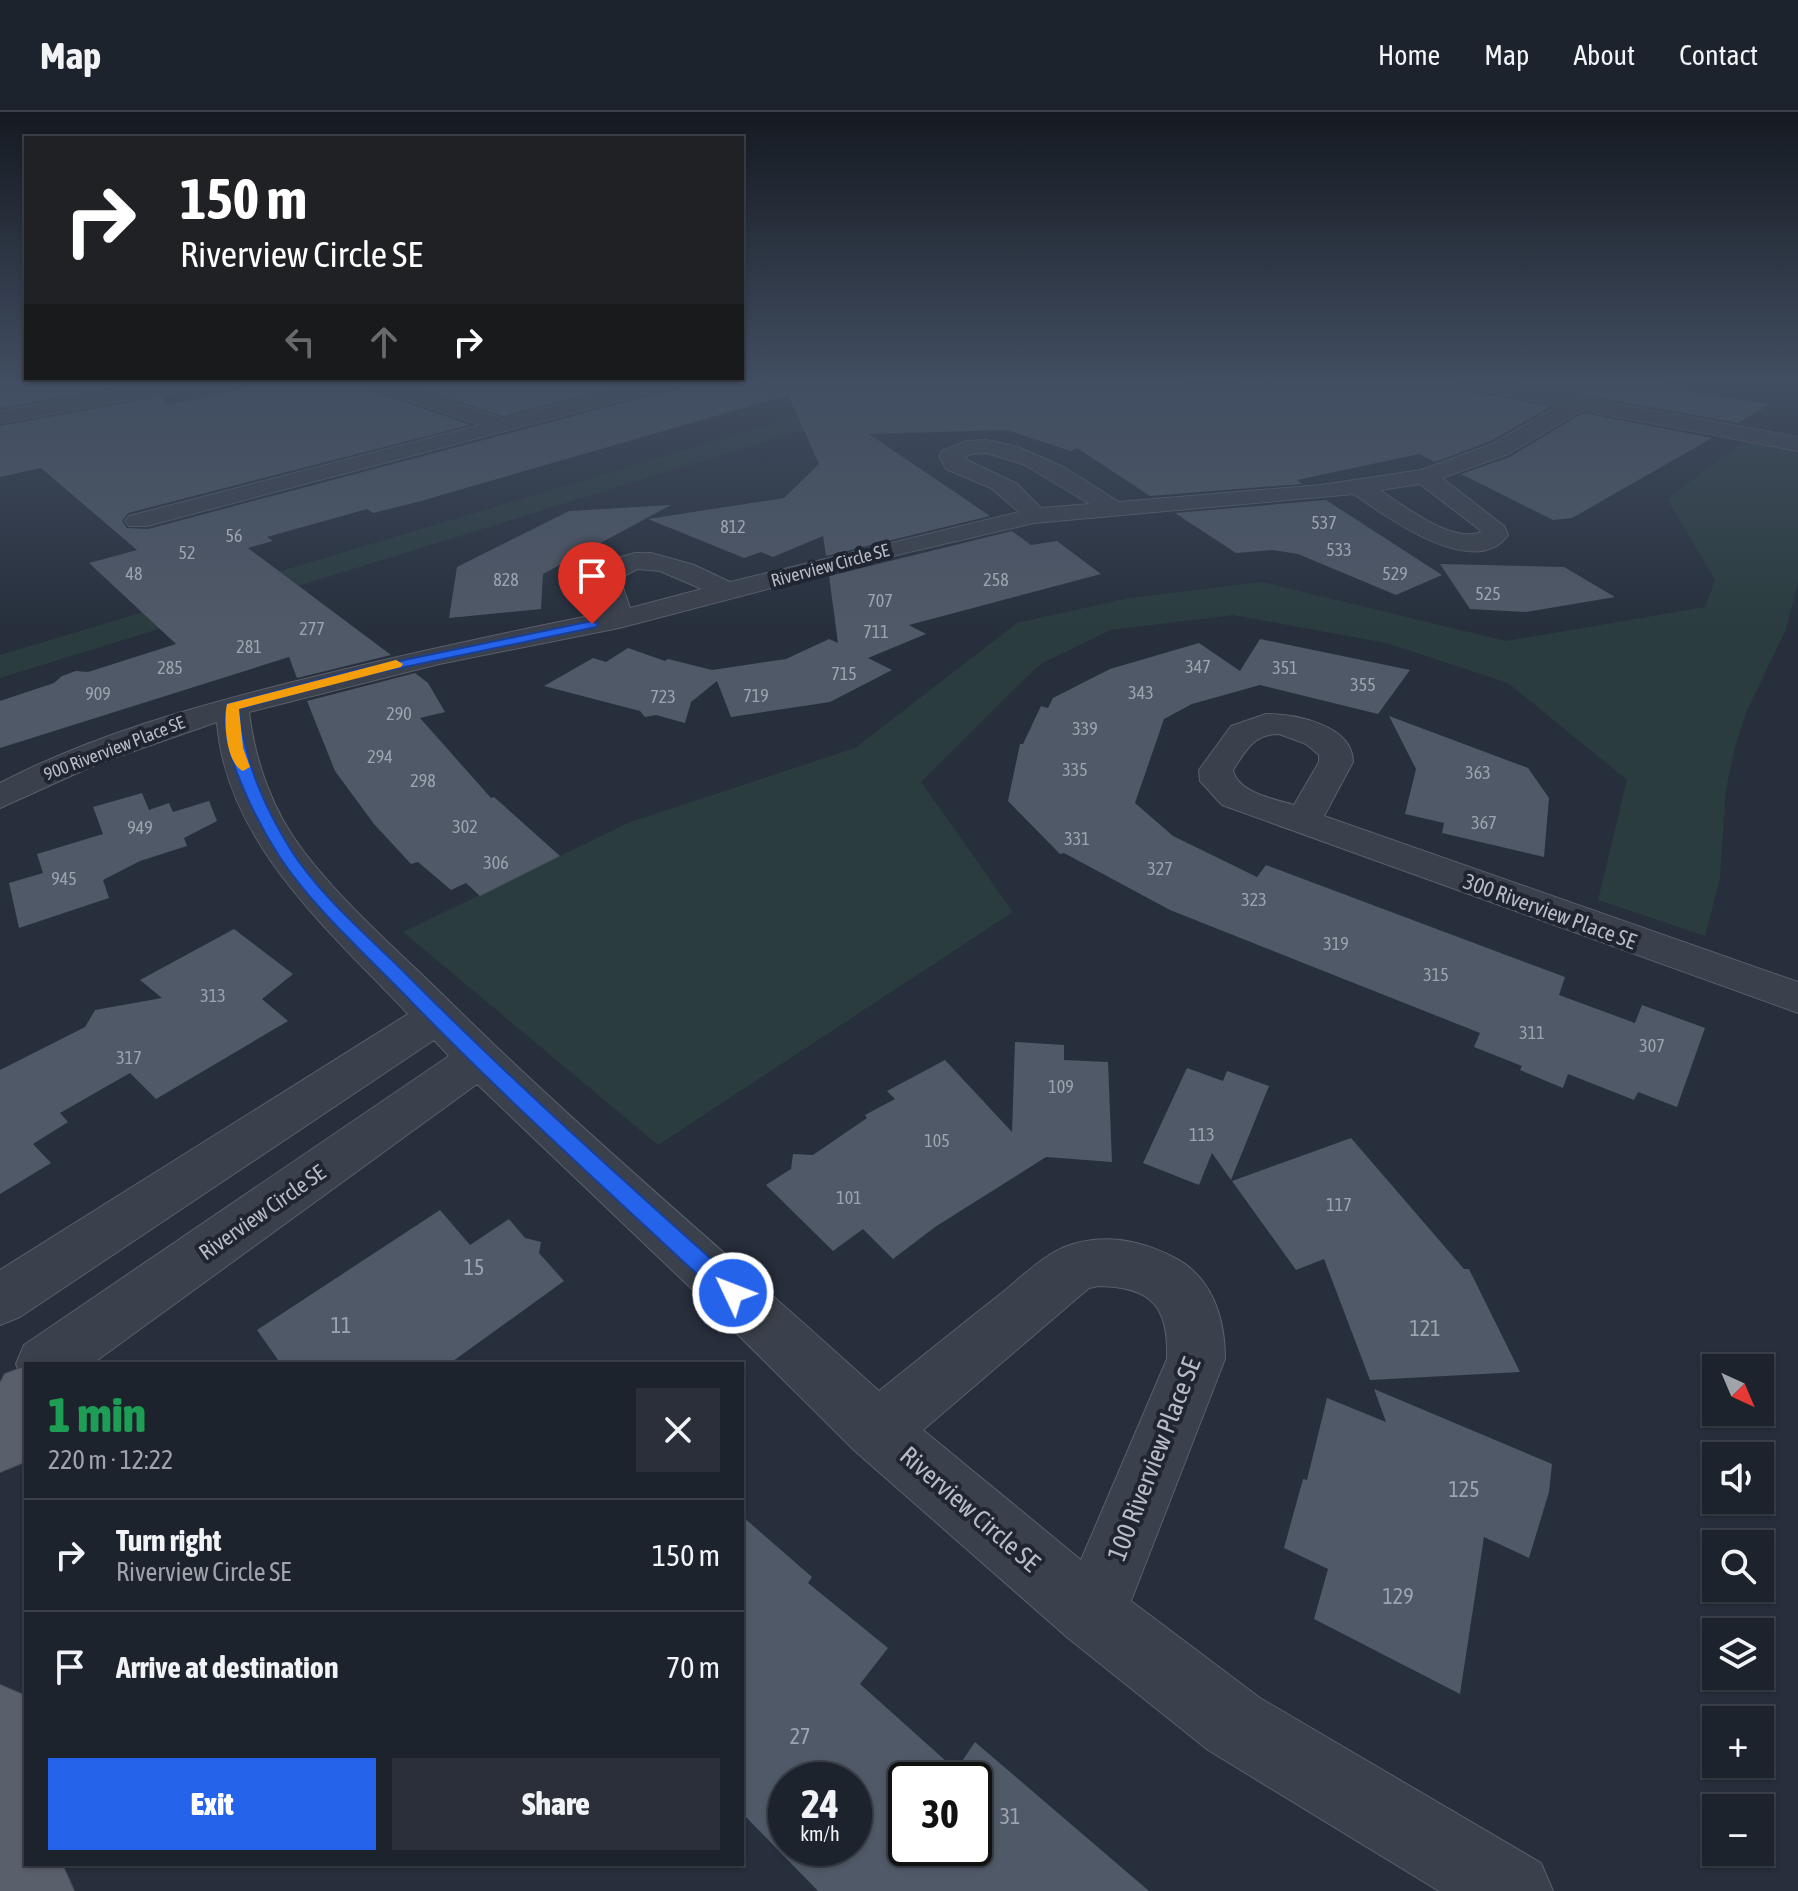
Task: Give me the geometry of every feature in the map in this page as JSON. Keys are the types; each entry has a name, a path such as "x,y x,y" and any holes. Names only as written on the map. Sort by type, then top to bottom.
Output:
{"main road":[{"path":"0,1442 24,1398"},
{"path":"0,1721 24,1823"},
{"path":"0,1847 37,1891"},
{"path":"34,1866 37,1891"}],"street":[{"path":"138,521 353,464"},
{"path":"954,464 1007,486 1023,499 1034,516"},
{"path":"1035,464 1077,483 1112,508"},
{"name":"Riverview Circle SE","path":"1458,464 1425,476 1360,487 1034,516 901,546 689,603 410,661 232,707 236,748 254,798 286,855 325,902 479,1059 877,1430 1092,1614 1234,1724 1513,1891"},
{"path":"1360,487 1442,537 1477,542 1495,535 1491,526 1425,476"},
{"path":"619,619 606,576 628,564 666,563 729,592"},
{"path":"689,603 725,621"},
{"name":"900 Riverview Place SE","path":"0,797 62,764 138,735 232,707"},
{"name":"300 Riverview Place SE","path":"1303,821 1798,998"},
{"path":"0,1300 436,1017"},
{"name":"Riverview Circle SE","path":"48,1362 479,1059"},
{"name":"100 Riverview Place SE","path":"877,1430 1075,1267 1097,1261 1121,1261 1145,1268 1166,1280 1183,1296 1194,1316 1199,1338 1196,1359 1092,1614"},
{"path":"0,1395 24,1378"}],"shaded area":[{"path":"638,464 692,464 0,678 0,655"},
{"path":"1713,464 1798,464 1798,582 1786,629 1746,713 1735,747 1726,789 1720,878 1705,936 1598,900 1627,780 1508,683 1386,643 1233,615 1111,630 1044,662 1033,671 921,782 1013,912 658,1145 403,932 630,822 855,748 1017,623 1129,598 1262,582 1506,641 1705,607 1715,580 1667,499"}],"building":[{"path":"0,464 318,464 128,513 122,521 127,528 148,529 393,464 549,464 373,513 367,509 267,537 273,541 248,548 391,655 297,678 289,657 0,748 0,701 54,683 76,671 88,672 176,644 89,563 137,550 41,468 0,477"},
{"path":"819,464 913,464 990,516 826,556 823,536 773,557 761,552 744,558 648,519 784,498"},
{"path":"1101,464 1372,464 1297,480 1302,484 1150,496"},
{"path":"1490,464 1666,464 1572,518 1553,520 1461,474"},
{"path":"1326,500 1442,575 1396,595 1298,554 1273,550 1236,553 1175,513"},
{"path":"671,505 543,574 541,609 449,618 457,567 569,511"},
{"path":"1012,531 1031,545 1057,541 1101,574 909,625 926,634 868,658 892,670 830,702 731,717 717,681 691,702 685,723 656,715 645,717 640,711 544,686 593,658 606,662 628,648 665,661 668,659 712,670 786,659 829,639 838,643 829,576"},
{"path":"1440,564 1564,567 1615,597 1526,612 1470,609"},
{"path":"1260,639 1410,670 1378,714 1260,685 1192,704 1164,719 1135,803 1173,836 1257,877 1266,865 1565,977 1559,995 1635,1023 1642,1005 1705,1028 1677,1107 1638,1092 1634,1100 1568,1074 1563,1088 1520,1070 1522,1066 1474,1047 1480,1033 1170,910 1064,853 1060,854 1008,801 1020,744 1023,744 1041,706 1048,708 1053,698 1110,669 1199,643 1240,671"},
{"path":"415,673 428,683 445,712 420,718 491,798 494,797 560,856 480,896 466,883 451,890 418,862 411,864 374,824 335,771 307,701"},
{"path":"1389,716 1528,768 1549,798 1544,857 1442,833 1444,823 1405,814 1416,769"},
{"path":"142,793 149,810 169,803 173,812 209,801 217,821 184,838 187,846 140,861 103,880 109,898 19,928 9,883 43,873 37,854 103,834 93,807"},
{"path":"234,929 293,974 262,999 288,1021 156,1099 130,1073 60,1113 68,1122 33,1144 51,1163 0,1194 0,1070 85,1027 95,1010 162,998 140,980"},
{"path":"1015,1042 1064,1045 1064,1060 1108,1062 1112,1162 1046,1157 935,1227 893,1259 863,1229 833,1251 766,1185 791,1169 793,1154 813,1155 867,1118 865,1115 895,1099 887,1091 945,1060 1012,1132"},
{"path":"1187,1068 1223,1081 1227,1071 1269,1086 1231,1180 1212,1153 1199,1185 1143,1163"},
{"path":"1351,1138 1464,1269 1469,1269 1520,1372 1370,1380 1324,1259 1296,1270 1232,1181"},
{"path":"440,1210 470,1245 509,1219 525,1238 541,1242 539,1253 564,1281 452,1362 280,1362 257,1330"},
{"path":"1374,1389 1552,1464 1549,1492 1529,1558 1484,1537 1460,1694 1314,1619 1328,1569 1284,1548 1303,1479 1307,1480 1327,1398 1386,1422"},
{"path":"744,1518 812,1577 808,1583 888,1648 860,1684 947,1762 888,1762 888,1866 992,1866 992,1762 961,1762 975,1742 1149,1891 818,1891 794,1866 872,1866 872,1762 768,1762 768,1840 744,1815"}],"slow traffic":[{"path":"243,767 236,748 232,707 396,664"}],"route":[{"path":"592,624 437,655 232,707 236,748 254,798 286,855 325,902 479,1059 733,1293"}]}
